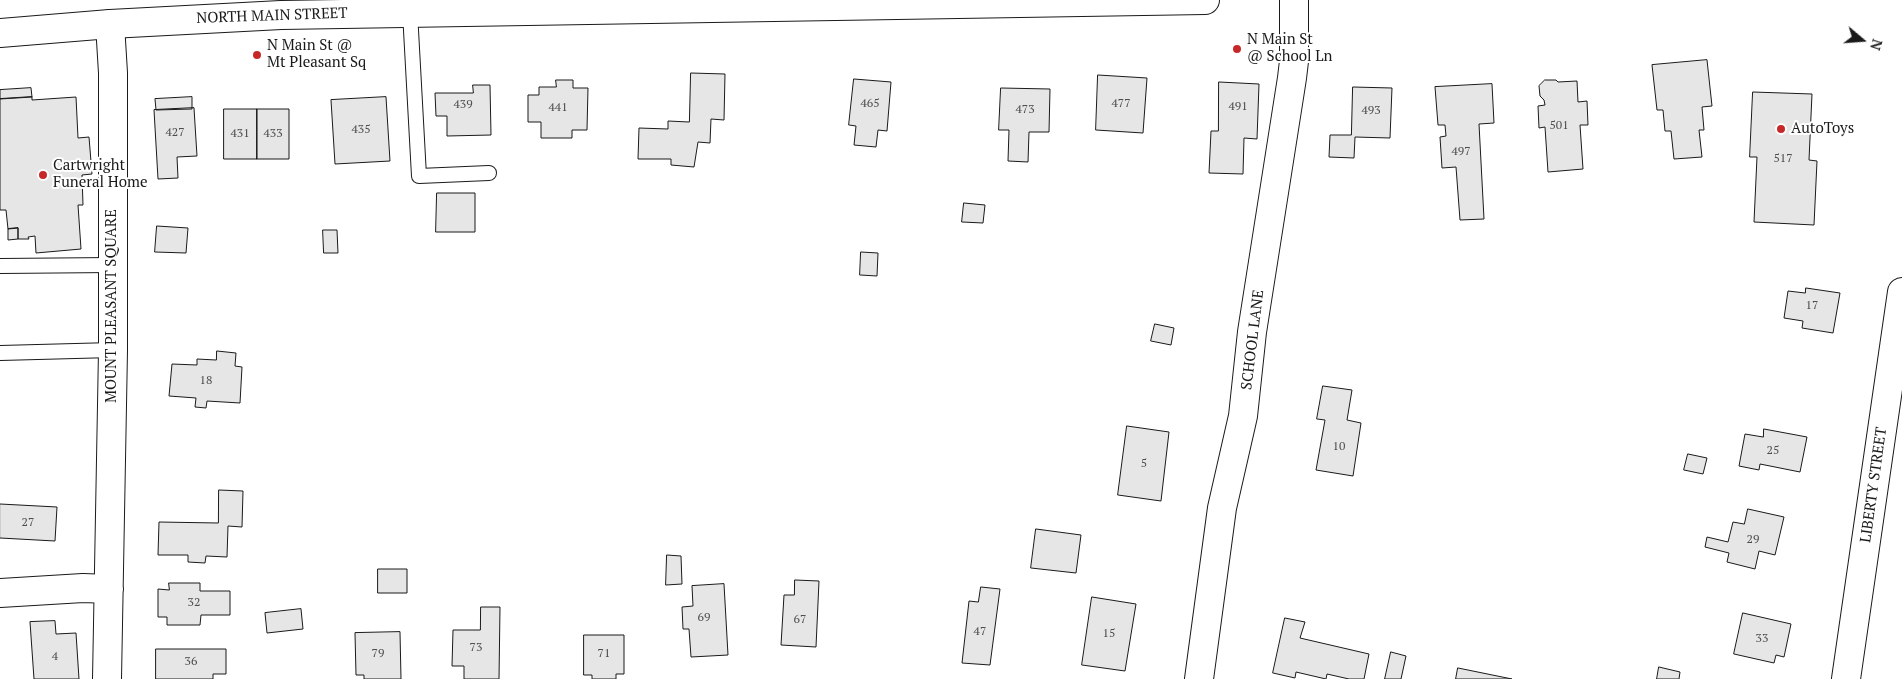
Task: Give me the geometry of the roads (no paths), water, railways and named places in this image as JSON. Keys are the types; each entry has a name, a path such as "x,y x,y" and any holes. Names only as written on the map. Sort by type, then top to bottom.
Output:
{"main road":[{"name":"NORTH MAIN STREET","path":"0,33 110,24 245,8 410,12 553,5 1205,0"},
{"name":"SCHOOL LANE","path":"1199,679 1222,508 1243,416 1252,332 1293,70 1294,0"},
{"name":"MOUNT PLEASANT SQUARE","path":"107,679 113,350 112,66 110,24"},
{"name":"LIBERTY STREET","path":"1846,679 1902,292"},
{"path":"0,593 83,588 108,589"}],"lane":[{"path":"410,12 419,176 489,174"},
{"path":"0,266 113,265"},
{"path":"0,353 113,350"}],"place":[{"name":"N Main St @ School Ln","path":"1237,49"},
{"name":"N Main St @ Mt Pleasant Sq","path":"257,55"},
{"name":"AutoToys","path":"1781,129"},
{"name":"Cartwright Funeral Home","path":"43,175"}]}
